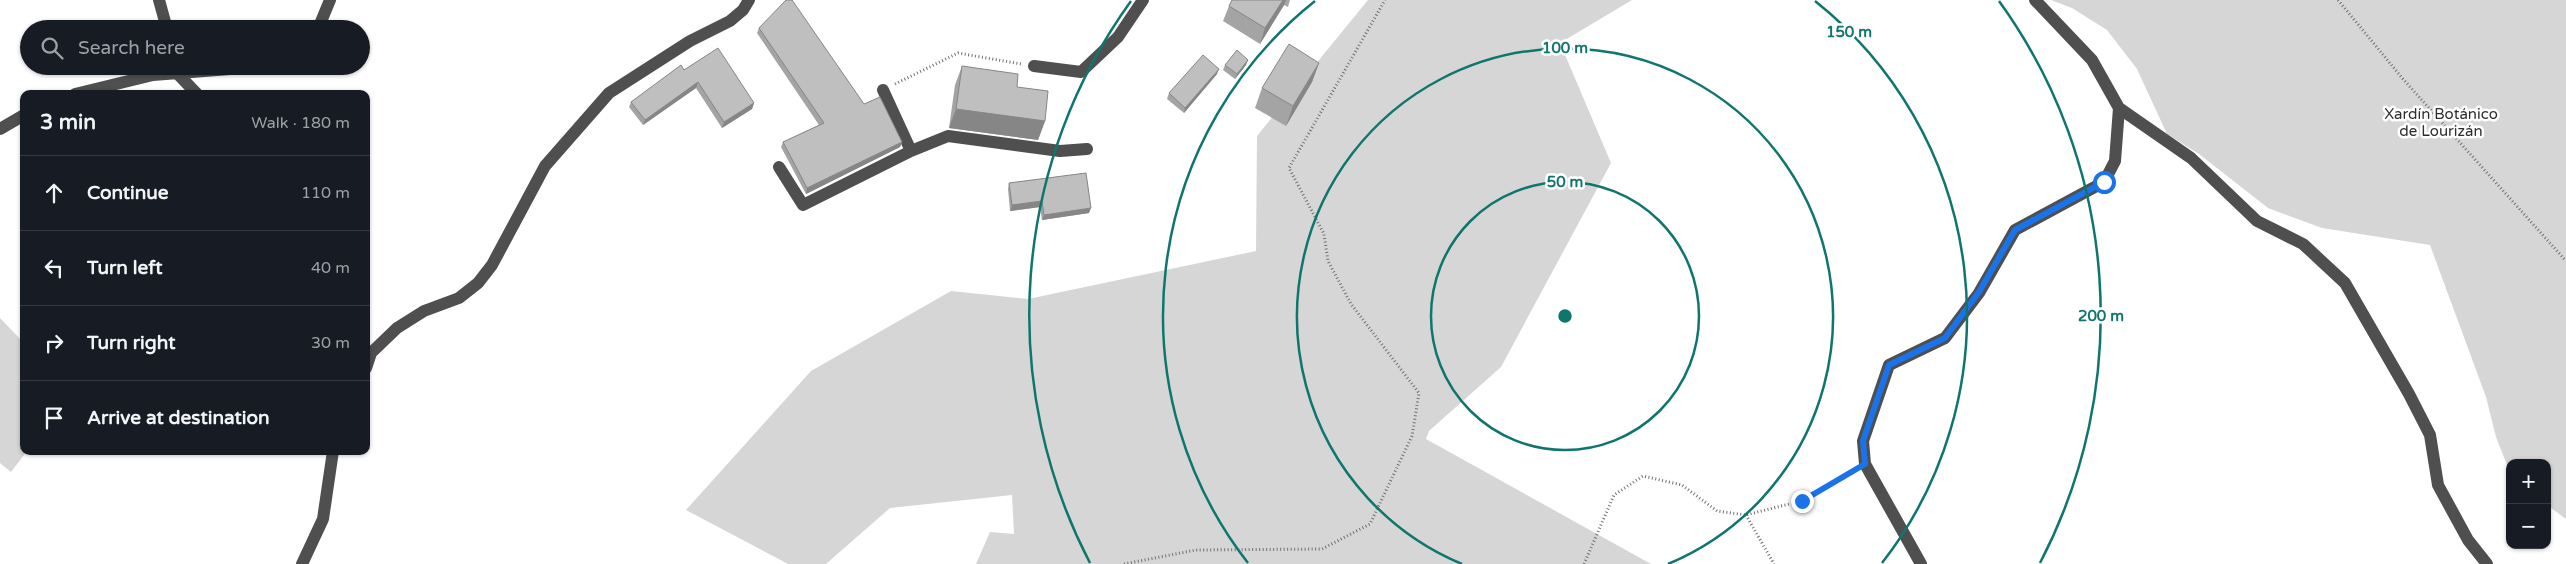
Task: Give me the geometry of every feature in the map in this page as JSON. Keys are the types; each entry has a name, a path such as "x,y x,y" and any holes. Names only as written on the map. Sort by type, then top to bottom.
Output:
{"street":[{"path":"159,0 165,20"},
{"path":"322,20 330,0"},
{"path":"370,350 411,318 459,298 478,283 492,265 545,166 609,93 690,41 730,21 743,10 749,0"},
{"path":"1034,66 1081,72 1118,37 1143,0"},
{"path":"2035,0 2092,60 2119,108 2191,158 2257,220 2303,244 2346,283 2430,435 2438,485 2468,540 2487,564"},
{"path":"91,90 153,75"},
{"path":"180,75 193,90"},
{"path":"883,90 911,151"},
{"path":"1921,564 1865,464 1863,441 1889,365 1945,338 1979,292 2015,230 2104,182 2115,161 2119,108"},
{"path":"0,129 20,117"},
{"path":"779,167 803,205 911,151 948,136 1060,151 1087,149"},
{"path":"302,564 324,518 332,455"}],"path":[{"path":"1124,564 1196,550 1322,549 1370,524 1412,436 1419,393 1351,304 1328,261 1324,234 1290,168 1385,0"},
{"path":"2338,0 2403,79 2566,261"},
{"path":"883,90 958,53 1034,66"},
{"path":"1584,564 1614,495 1642,476 1682,485 1717,511 1746,515 1802,501 1865,464"},
{"path":"1746,515 1774,564"}],"green space":[{"path":"1368,0 1632,0 1560,43 1611,163 1501,367 1429,431 1426,439 1651,564 976,564 990,532 1014,534 1012,495 890,508 826,564 788,564 686,510 811,371 951,291 1028,299 1256,251 1257,136"},
{"name":"Xardín Botánico de Lourizán","path":"2051,0 2566,0 2566,519 2551,508 2551,459 2506,459 2506,462 2496,437 2486,397 2430,245 2322,228 2268,208 2199,154 2167,134 2137,69 2107,30 2072,8"},
{"path":"0,318 20,339 20,455 24,455 11,472 0,463"}],"building":[{"path":"786,0 792,0 864,104 880,97 902,142 807,188 783,142 824,123 759,28"},
{"path":"1232,0 1283,0 1265,28 1229,6"},
{"path":"1289,44 1319,63 1293,106 1262,88"},
{"path":"718,48 754,103 724,122 698,82 645,120 631,102 681,65 684,70"},
{"path":"1237,50 1248,60 1237,74 1225,65"},
{"path":"1203,55 1219,69 1185,108 1169,93"},
{"path":"962,66 1018,74 1017,87 1048,91 1045,121 956,109"},
{"path":"1086,173 1091,208 1044,215 1042,201 1012,205 1009,183"}],"route":[{"path":"1802,501 1865,464 1863,441 1889,365 1945,338 1979,292 2015,230 2104,182"}]}
